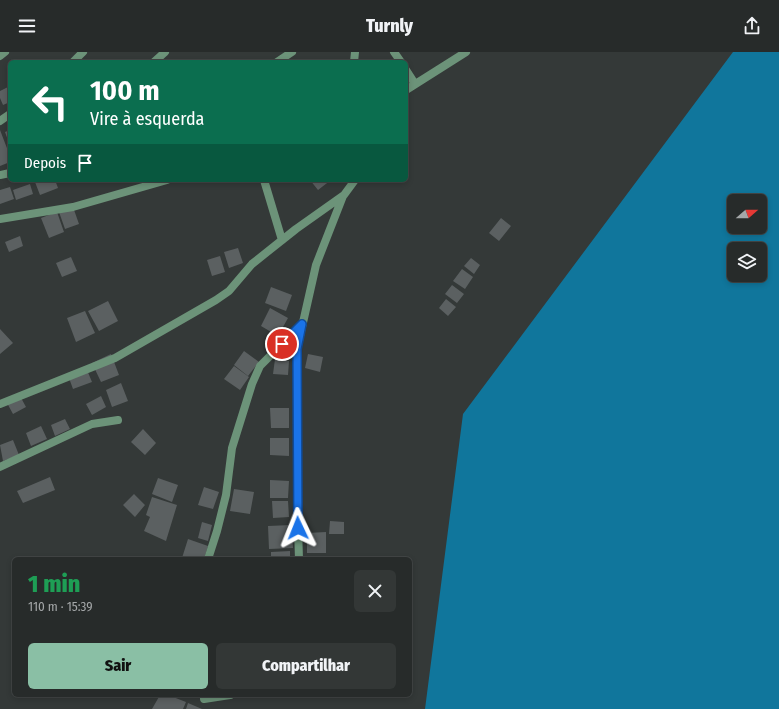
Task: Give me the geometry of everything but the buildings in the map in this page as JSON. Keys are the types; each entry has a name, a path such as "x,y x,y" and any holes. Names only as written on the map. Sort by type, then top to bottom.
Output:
{"street":[{"path":"0,56 5,52"},
{"path":"75,60 83,52"},
{"path":"156,60 165,52"},
{"path":"281,60 292,52"},
{"path":"408,88 466,52"},
{"path":"408,74 414,84"},
{"path":"0,220 73,207 160,182"},
{"path":"265,182 282,240"},
{"path":"299,557 297,496 297,349 316,265 344,195 354,182"},
{"path":"0,404 115,358 216,300 229,291 252,264 282,240 344,195"},
{"path":"209,557 226,495 232,448 252,384 260,366 302,324"},
{"path":"0,467 92,424 118,420"},
{"path":"204,699 217,697"}],"water":[{"path":"733,52 779,52 779,709 425,709 463,414"}],"route":[{"path":"282,344 302,324 297,349 298,528"}]}
